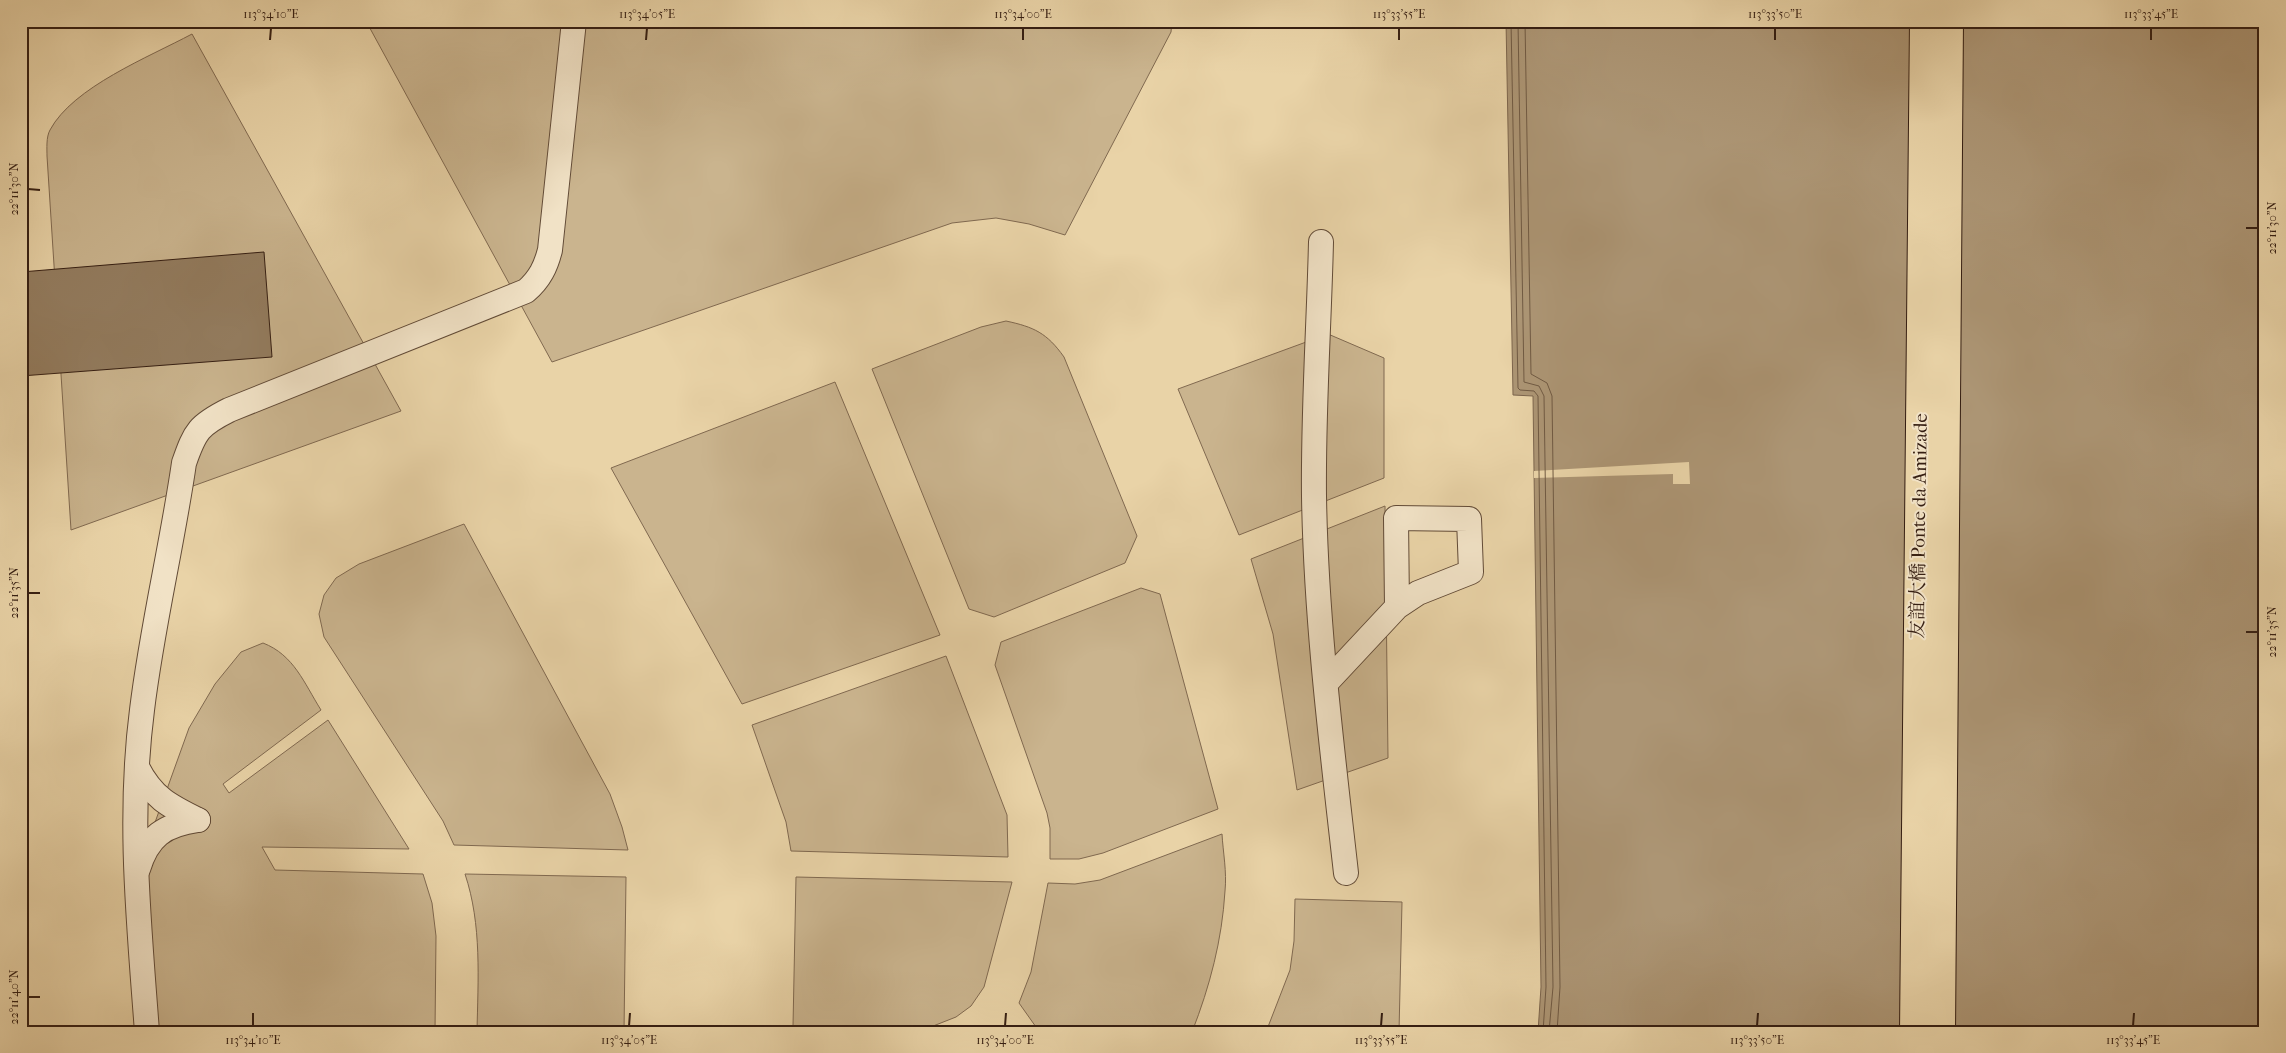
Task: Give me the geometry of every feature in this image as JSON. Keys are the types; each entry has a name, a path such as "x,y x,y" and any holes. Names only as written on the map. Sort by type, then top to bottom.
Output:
{"main road":[{"name":"友誼大橋 Ponte da Amizade","path":"1914,1032 1924,21"},
{"name":"友誼大橋 Ponte da Amizade","path":"1941,1032 1949,21"}],"street":[{"path":"147,1032 135,878 135,801 141,711 153,633 184,463 192,439 206,422 230,410 526,291 536,282 546,264 550,250 574,21"},
{"path":"1321,242 1314,496 1326,684 1346,873"},
{"path":"1326,684 1397,607"},
{"path":"135,878 144,850 156,836 181,823 198,820 171,807 155,795 145,783 137,767"}],"shaded area":[{"path":"366,21 1172,21 1171,32 1065,235 1029,224 996,218 952,223 552,362"},
{"path":"192,34 401,411 71,530 47,156 48,136 61,114 94,87 134,63"},
{"path":"1006,321 1039,332 1052,342 1064,357 1137,536 1125,563 994,617 969,609 872,369 981,327"},
{"path":"1328,334 1384,358 1384,478 1239,535 1178,389"},
{"path":"835,382 940,635 742,704 611,468"},
{"path":"1385,506 1388,758 1297,790 1273,634 1251,559"},
{"path":"464,524 610,794 628,850 454,845 443,821 324,637 319,614 324,595 336,578 359,564"},
{"path":"1141,588 1160,594 1218,809 1103,853 1079,859 1050,859 1050,828 1047,813 995,665 1001,642"},
{"path":"263,643 274,648 290,662 321,710 223,784 229,793 328,720 409,849 262,847 275,870 423,874 432,903 436,936 435,1032 135,1032 135,878 189,728 215,684 241,652"},
{"path":"946,656 1007,815 1008,857 791,851 786,822 752,725"},
{"path":"1222,834 1225,884 1221,927 1210,980 1192,1032 1050,1032 1036,1027 1019,1003 1031,972 1048,883 1075,884 1100,880"},
{"path":"465,874 626,877 624,1032 477,1032 477,932"},
{"path":"796,877 1012,882 984,987 971,1006 956,1017 923,1030 793,1026"},
{"path":"1295,899 1402,902 1399,1032 1266,1032 1290,970 1294,941"}],"water":[{"path":"1506,21 2265,21 2265,1032 1538,1032 1541,987 1533,396 1513,395"}],"pier":[{"path":"1689,462 1690,484 1673,484 1673,474 1534,478 1534,471"}],"building":[{"path":"264,252 272,357 21,376 21,272"}]}
